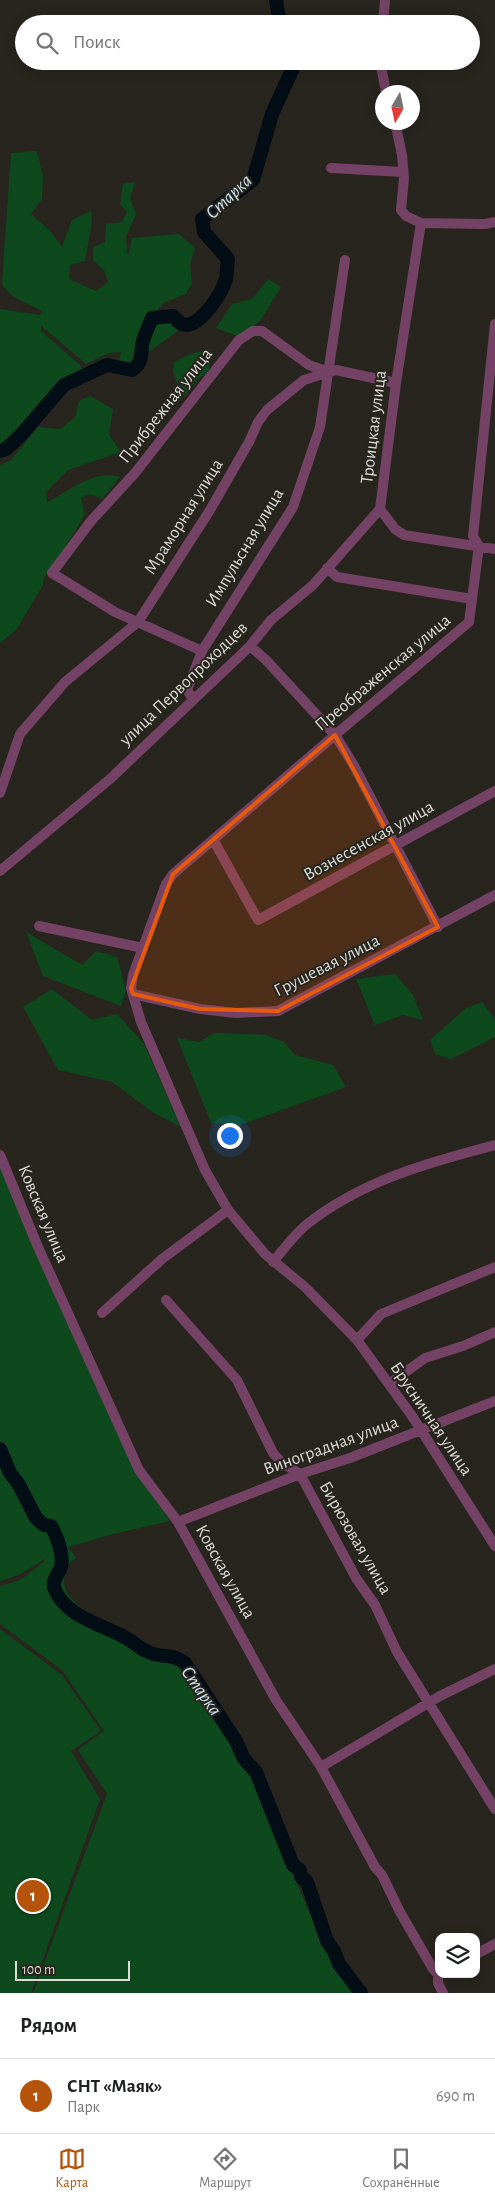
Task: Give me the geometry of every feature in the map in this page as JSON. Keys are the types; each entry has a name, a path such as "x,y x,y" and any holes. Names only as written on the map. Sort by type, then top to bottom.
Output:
{"street":[{"path":"384,15 385,0"},
{"path":"382,70 385,85"},
{"path":"397,130 401,142 403,172 401,210 411,220 421,223 485,224 495,222"},
{"path":"331,168 403,172"},
{"name":"Троицкая улица","path":"421,223 396,383 380,509 395,529 404,534 495,548"},
{"name":"Импульсная улица","path":"193,699 187,690 202,651 293,507 320,427 345,260"},
{"name":"Преображенская улица","path":"133,994 131,988 133,975 166,884 173,874 469,622 479,546 473,536 490,413 495,324"},
{"name":"Прибрежная улица","path":"138,622 115,612 52,573 91,521 136,473 239,340 254,331 262,331 309,365 329,372"},
{"name":"Мраморная улица","path":"0,793 20,734 65,682 138,622 210,510 262,416 304,380 336,370 396,383"},
{"name":"улица Первопроходцев","path":"0,871 110,780 250,646 271,620 313,586 380,509"},
{"path":"327,568 337,577 472,599"},
{"path":"138,622 202,651"},
{"path":"250,646 266,660 335,735 353,764 438,927"},
{"name":"Вознесенская улица","path":"214,841 258,920 495,791"},
{"name":"Грушевая улица","path":"133,994 200,1009 236,1013 278,1011 495,895"},
{"path":"39,926 143,948"},
{"name":"Брусничная улица","path":"133,994 141,1022 187,1130 205,1170 228,1210 273,1262 305,1287 335,1315 357,1340 390,1384 495,1545"},
{"path":"273,1262 305,1226 349,1195 432,1161 495,1144"},
{"name":"Ковская улица","path":"0,1155 38,1247 139,1470 178,1522 276,1700 320,1767 375,1867 382,1875 400,1912 435,1971"},
{"path":"102,1313 162,1259 228,1210"},
{"path":"357,1340 381,1314 495,1266"},
{"name":"Бирюзовая улица","path":"166,1300 237,1380 249,1400 272,1453 282,1463 300,1474 356,1578 375,1605 397,1652 495,1809"},
{"path":"390,1384 425,1358 463,1346 495,1332"},
{"name":"Виноградная улица","path":"178,1522 300,1474 350,1458 495,1400"},
{"path":"320,1767 429,1703 495,1669"},
{"path":"480,1952 495,1944"},
{"name":"Ковская улица","path":"438,1978 438,1983 443,1993"}],"highlighted area":[{"path":"335,735 438,927 278,1011 200,1009 133,994 131,988 173,874"}],"green space":[{"path":"37,151 43,177 42,199 31,214 52,233 62,247 72,220 91,211 92,222 85,261 70,265 69,279 96,291 108,282 104,270 93,260 93,247 105,242 106,224 122,222 127,212 120,204 123,184 135,182 130,198 136,214 126,237 127,253 129,254 132,238 179,234 195,248 190,265 192,283 186,294 165,302 151,316 139,344 140,358 132,368 118,366 121,352 109,353 86,364 41,326 41,331 78,363 86,373 63,382 20,436 6,449 0,451 0,309 40,315 42,311 19,300 2,283 11,153"},
{"path":"268,279 281,287 260,321 239,337 216,328 232,304 252,299"},
{"path":"173,317 182,328 150,351 145,352 144,342 153,319"},
{"path":"210,349 209,371 196,381 184,397 173,373 174,362 190,354"},
{"path":"90,396 113,409 109,435 121,452 68,470 46,492 47,502 91,479 110,475 120,477 102,499 90,494 81,498 85,514 59,558 44,577 43,585 16,630 0,643 0,465 11,460 38,427 60,429 75,417 79,401"},
{"path":"26,932 82,965 96,951 117,957 126,990 121,1006 43,976"},
{"path":"395,974 413,995 423,1020 403,1015 375,1025 356,979"},
{"path":"52,989 92,1020 117,1014 144,1044 181,1127 154,1113 112,1082 58,1070 23,1007"},
{"path":"482,1002 495,1019 495,1037 451,1059 435,1054 430,1040 466,1008"},
{"path":"214,1033 266,1035 284,1042 295,1055 333,1065 346,1087 240,1125 211,1123 177,1038 199,1042"},
{"path":"0,1162 135,1470 170,1521 68,1547 76,1558 67,1565 64,1581 66,1590 81,1608 103,1622 134,1637 134,1645 149,1655 174,1658 183,1665 234,1743 252,1779 324,1946 354,1993 33,1993 107,1794 78,1750 104,1731 63,1671 0,1624 0,1586 20,1580 45,1561 44,1559 23,1572 0,1581 0,1449 10,1473 33,1508 20,1482 11,1471 0,1447"},
{"path":"0,1629 62,1675 101,1731 71,1751 100,1799 31,1993 0,1993"}],"waterway":[{"name":"Старка","path":"276,0 278,15"},
{"name":"Старка","path":"0,451 6,449 20,436 64,385 107,365 132,370 136,367 141,357 142,345 152,318 173,316 180,323 186,325 205,314 220,292 226,279 228,259 204,232 202,219 253,180 272,114 292,70"},
{"name":"Старка","path":"0,1449 10,1473 18,1483 36,1518 44,1525 51,1526 56,1535 62,1562 55,1579 54,1588 62,1601 77,1614 126,1638 145,1651 175,1658 185,1663 236,1741 244,1759 256,1772 293,1865 300,1870 301,1877 307,1882 327,1941 334,1951 339,1964 361,1993"}],"place":[{"name":"СНТ «Маяк»","path":"33,1896"}]}
